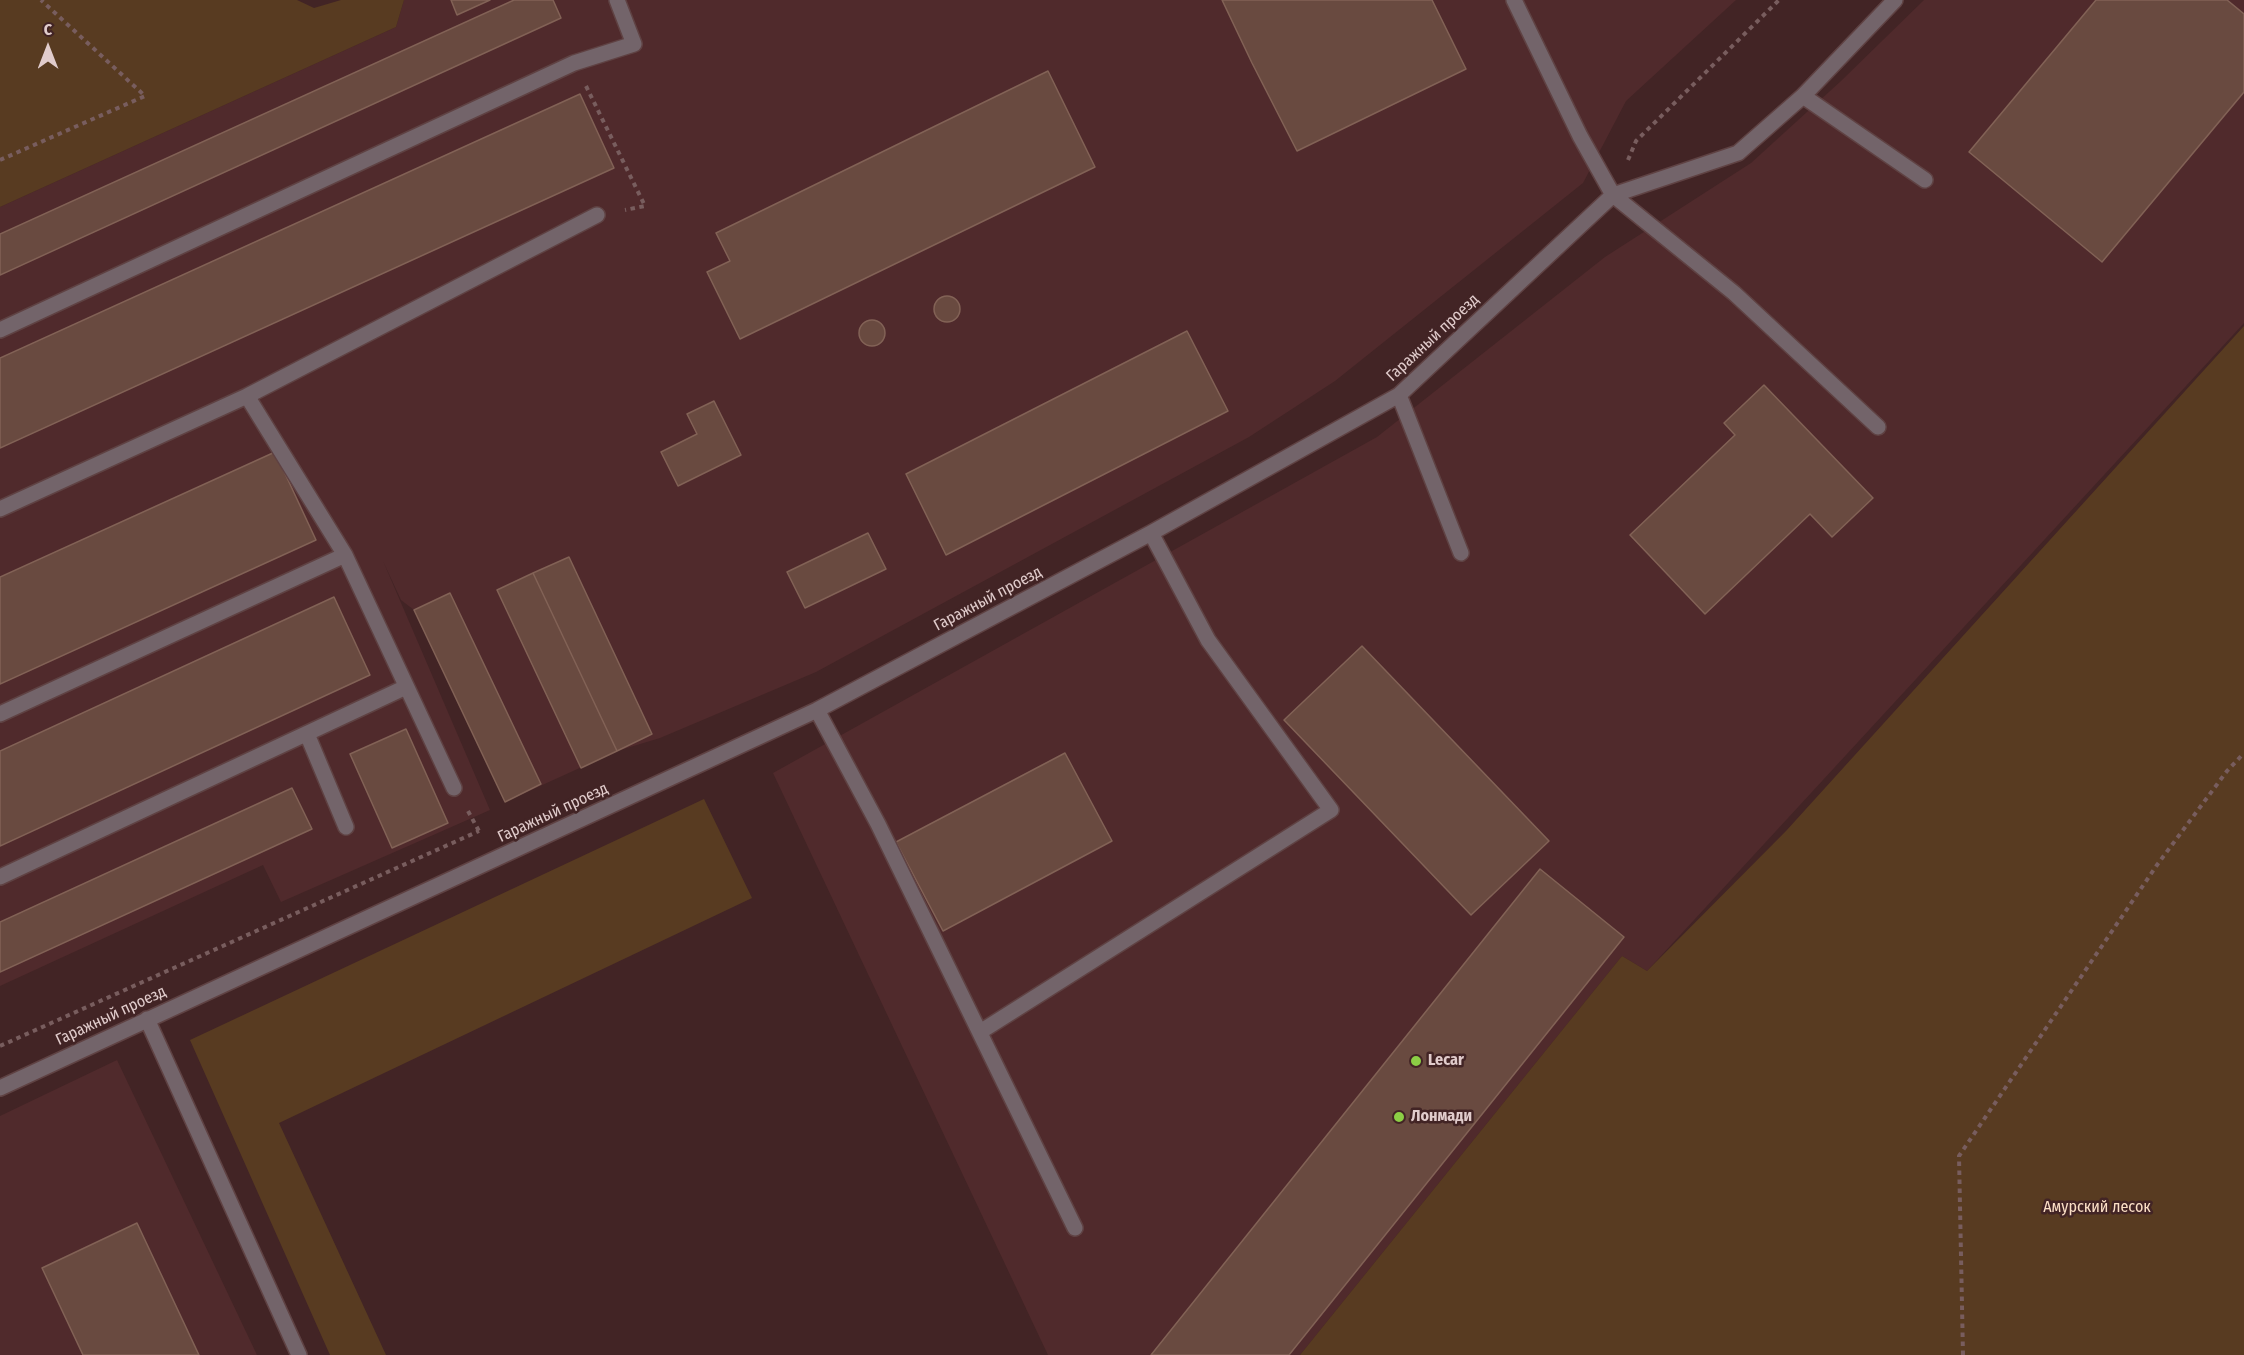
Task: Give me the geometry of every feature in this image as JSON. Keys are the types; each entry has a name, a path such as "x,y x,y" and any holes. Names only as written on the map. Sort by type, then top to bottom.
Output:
{"street":[{"path":"0,330 574,63 634,44 617,0"},
{"path":"1514,0 1580,136 1613,195 1734,293 1878,427"},
{"name":"Гаражный проезд","path":"0,1088 817,710 1150,533 1399,395 1613,195 1738,153 1803,96 1895,0"},
{"path":"1803,96 1925,180"},
{"path":"0,509 247,396 597,215"},
{"path":"1399,395 1461,553"},
{"path":"247,396 345,555 454,788"},
{"path":"980,1032 1331,810 1208,640 1150,533"},
{"path":"0,714 345,555"},
{"path":"0,877 406,687"},
{"path":"817,710 878,824 1075,1228"},
{"path":"307,734 346,827"},
{"path":"147,1019 299,1355"}],"path":[{"path":"0,160 145,96 41,0"},
{"path":"1613,195 1636,141 1779,0"},
{"path":"574,63 645,206 597,215"},
{"path":"1964,1355 1959,1156 2157,865 2227,771 2244,753"},
{"path":"454,788 479,831 491,862"},
{"path":"0,1046 479,831"}],"shaded area":[{"path":"404,0 1736,0 1626,101 1583,183 1335,381 1249,437 816,672 660,738 617,751 505,802 414,610 401,600 383,561 490,810 281,902 263,865 0,986 0,207 396,27"},
{"path":"1924,0 2244,0 2244,323 1647,971 1622,956 1300,1355 1048,1355 773,773 1377,437 1605,257 1751,163 1841,81"},
{"path":"117,1060 257,1355 0,1355 0,1116"}],"green space":[{"path":"0,0 297,0 314,8 341,0 404,0 396,27 0,207"},
{"name":"Амурский лесок","path":"2244,326 2244,1355 1300,1355 1622,956 1647,971 1786,831"},
{"path":"704,799 752,898 279,1123 386,1355 330,1355 190,1040"}],"building":[{"path":"451,0 490,0 457,15"},
{"path":"514,0 553,0 561,18 0,275 0,234"},
{"path":"1222,0 1432,0 1466,69 1297,151"},
{"path":"2096,0 2227,0 2244,14 2244,92 2102,262 1969,152"},
{"path":"1048,71 1095,167 740,339 707,272 730,261 716,233"},
{"path":"580,94 614,168 0,448 0,358"},
{"path":"947,296 956,300 960,309 956,318 947,322 938,318 934,309 938,300"},
{"path":"872,320 881,324 885,333 881,342 872,346 863,342 859,333 863,324"},
{"path":"1187,331 1228,411 946,555 906,474"},
{"path":"1764,385 1873,498 1832,537 1810,514 1705,614 1630,535 1735,435 1724,423"},
{"path":"714,401 741,455 678,486 661,452 697,434 687,414"},
{"path":"275,452 316,540 0,684 0,577"},
{"path":"868,533 886,569 805,608 787,572"},
{"path":"569,557 652,734 617,751 533,573"},
{"path":"533,573 617,751 581,768 497,590"},
{"path":"450,593 541,784 505,802 414,610"},
{"path":"334,597 370,675 0,846 0,751"},
{"path":"1362,646 1549,841 1471,915 1284,720"},
{"path":"406,729 448,823 392,848 350,754"},
{"path":"1065,753 1112,841 943,931 896,842"},
{"path":"292,788 312,829 0,972 0,922"},
{"path":"1540,869 1624,937 1289,1355 1151,1355"},
{"path":"137,1223 199,1355 83,1355 42,1268"}],"place":[{"name":"Lecar","path":"1416,1061"},
{"name":"Лонмади","path":"1399,1117"}]}
